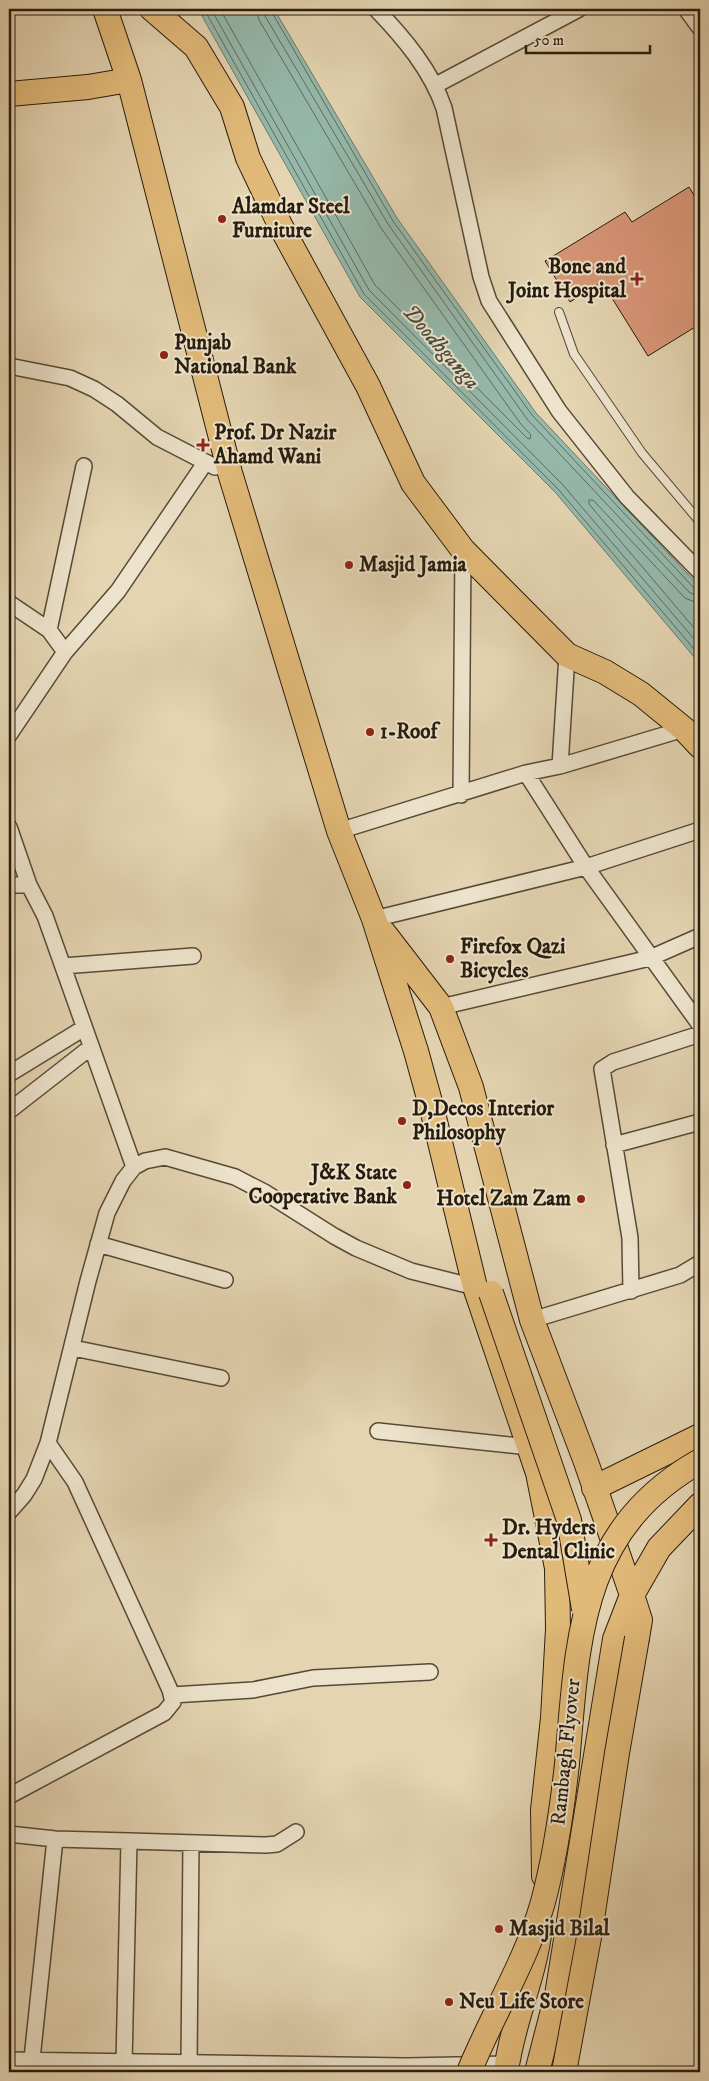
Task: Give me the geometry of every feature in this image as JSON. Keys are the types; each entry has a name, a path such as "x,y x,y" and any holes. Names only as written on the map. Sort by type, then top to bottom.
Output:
{"main road":[{"path":"105,9 129,80 230,472 339,831 374,919 416,1050 433,1068 441,1093 468,1209 483,1290 518,1415 538,1474 557,1568 558,1629 553,1718 543,1810 544,1877 539,1939 506,2068"},
{"path":"152,9 196,47 232,107 248,158 276,216 368,386 412,483 463,550 567,655 605,672 641,694 684,729 700,746"},
{"path":"9,94 88,87 129,80"},
{"path":"374,919 441,1007 472,1087 532,1320 596,1493 640,1620 617,1753 590,1932 564,2072"},
{"path":"483,1290 569,1520 585,1611"},
{"path":"518,1415 560,1396"},
{"path":"596,1493 700,1436"},
{"path":"596,1493 631,1487 700,1445"},
{"name":"Rambagh Flyover","path":"469,2072 520,1965 543,1902 560,1820 575,1674 585,1611 604,1559 629,1522 655,1493 700,1461"},
{"path":"538,2069 557,1995 615,1640 632,1595 658,1548 700,1505"}],"street":[{"path":"376,9 412,51 436,85 444,108 481,277 489,301 565,419 627,497 700,572"},
{"path":"436,85 579,9"},
{"path":"686,9 700,28"},
{"path":"9,366 70,378 94,389 117,404 157,437 205,463 230,472"},
{"path":"9,735 66,652 118,591 205,463"},
{"path":"49,630 84,466"},
{"path":"461,794 463,550"},
{"path":"9,602 49,630 66,652"},
{"path":"560,766 567,655"},
{"path":"339,831 526,773 560,766 684,729"},
{"path":"526,773 586,867 700,1025"},
{"path":"9,827 30,885 46,916 134,1167"},
{"path":"374,919 586,867 700,830"},
{"path":"9,885 30,885"},
{"path":"441,1007 650,958 700,936"},
{"path":"62,966 193,956"},
{"path":"9,1074 84,1028"},
{"path":"631,1291 630,1238 602,1069 613,1062 700,1034"},
{"path":"9,1111 91,1048"},
{"path":"614,1145 700,1122"},
{"path":"9,1512 24,1495 34,1479 48,1443 98,1244 115,1195 134,1167 152,1158 165,1157 235,1177 266,1192 356,1248 411,1271 483,1290"},
{"path":"98,1244 225,1280"},
{"path":"532,1320 680,1275 700,1263"},
{"path":"72,1348 220,1378"},
{"path":"378,1432 529,1447"},
{"path":"9,1796 164,1713 172,1702 172,1695 75,1482 48,1443"},
{"path":"172,1695 253,1690 313,1678 430,1672"},
{"path":"9,1834 55,1839 277,1844 296,1832"},
{"path":"32,2059 55,1839"},
{"path":"124,2063 129,1841"},
{"path":"189,2064 191,1843"},
{"path":"9,2060 506,2068"},
{"path":"538,2069 569,2072"}],"lane":[{"path":"559,312 574,354 642,454 700,522"}],"water":[{"name":"Doodhganga","path":"198,9 274,9 397,218 536,413 700,587 700,664 555,492 360,297"}],"building":[{"path":"689,187 700,205 700,324 648,356 602,282 570,302 545,261 625,212 632,222"}],"place":[{"name":"Alamdar Steel Furniture","path":"222,219"},
{"name":"Bone and Joint Hospital","path":"637,279"},
{"name":"Punjab National Bank","path":"164,355"},
{"name":"Prof. Dr Nazir Ahamd Wani","path":"203,445"},
{"name":"Masjid Jamia","path":"349,565"},
{"name":"1-Roof","path":"370,732"},
{"name":"Firefox Qazi Bicycles","path":"450,959"},
{"name":"D,Decos Interior Philosophy","path":"402,1121"},
{"name":"J&K State Cooperative Bank","path":"407,1185"},
{"name":"Hotel Zam Zam","path":"581,1199"},
{"name":"Dr. Hyders Dental Clinic","path":"491,1540"},
{"name":"Masjid Bilal","path":"499,1929"},
{"name":"Neu Life Store","path":"449,2002"}]}
